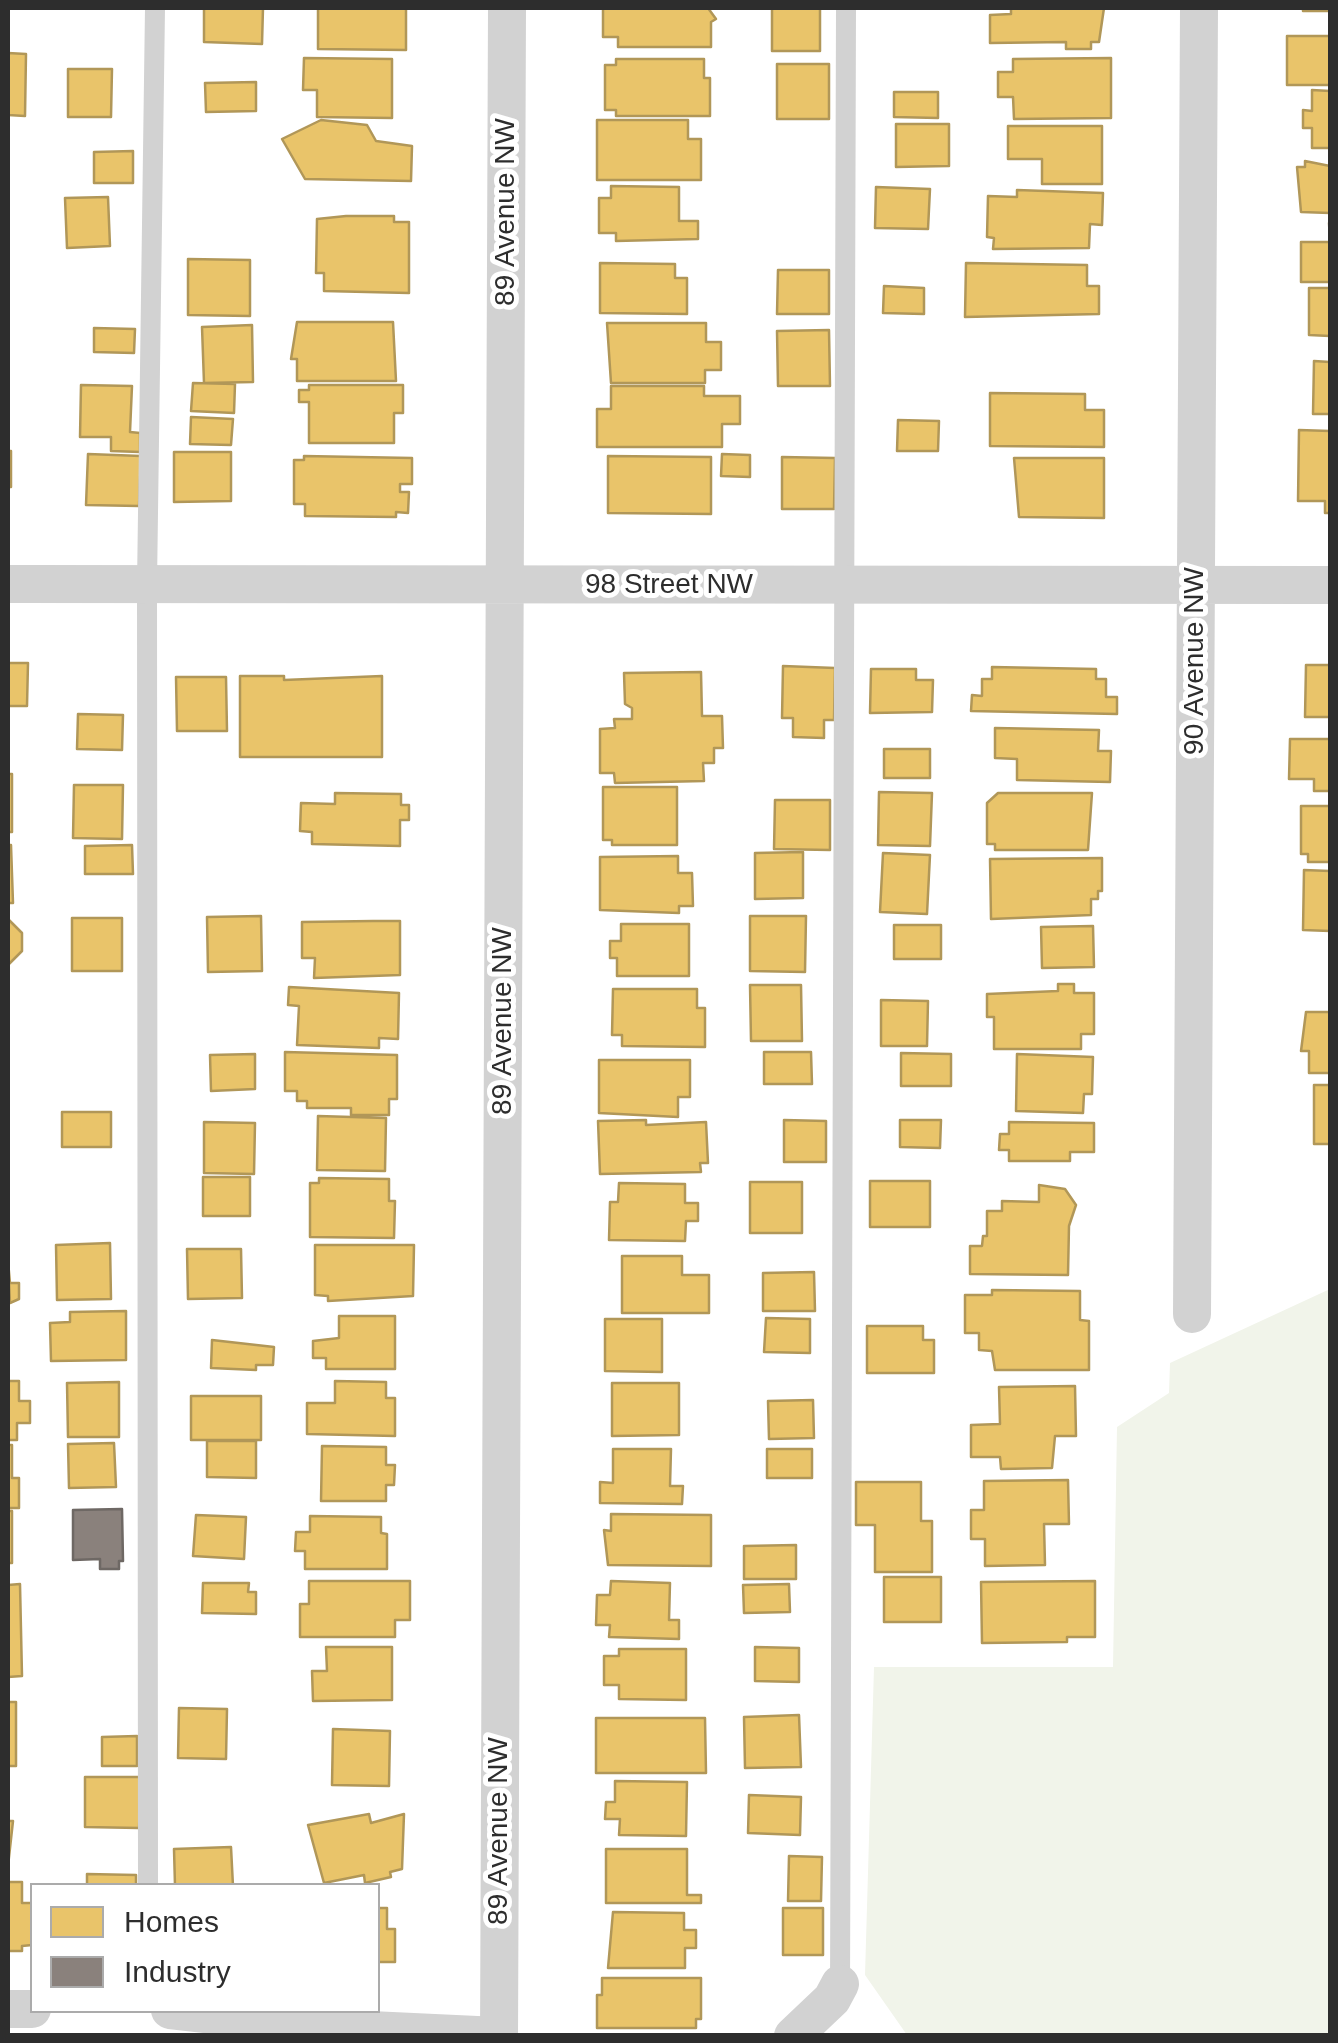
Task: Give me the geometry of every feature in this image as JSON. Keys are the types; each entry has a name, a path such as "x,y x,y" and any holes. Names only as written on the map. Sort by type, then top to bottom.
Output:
{"street":[{"name":"89 Avenue NW","path":"498,2036 507,8"},
{"name":"90 Avenue NW","path":"1192,1314 1199,8"},
{"name":"98 Street NW","path":"8,584 1330,585"},
{"path":"793,2036 832,1998 840,1984"},
{"path":"196,2013 328,2028 498,2036"}],"lane":[{"path":"148,1883 146,584 155,8"},
{"path":"840,1984 846,8"}],"shaded area":[{"path":"1330,1289 1330,2035 907,2035 865,1975 874,1667 1113,1667 1117,1427 1169,1393 1170,1363"}],"building: Homes":[{"path":"204,8 263,8 262,44 204,42"},
{"path":"318,8 406,8 406,50 318,49"},
{"path":"603,8 708,8 716,19 711,22 711,47 618,47 618,37 603,37"},
{"path":"772,8 820,8 820,51 772,51"},
{"path":"1011,8 1104,8 1099,42 1091,42 1091,49 1066,49 1066,42 990,43 990,15 1011,14"},
{"path":"1330,8 1330,11 1303,11"},
{"path":"1287,36 1330,36 1330,85 1287,85"},
{"path":"8,53 26,54 25,116 8,115"},
{"path":"304,58 392,59 392,118 317,117 317,90 303,90"},
{"path":"1111,58 1111,118 1014,119 1013,97 998,97 998,72 1013,72 1013,59"},
{"path":"616,59 704,59 704,78 710,78 710,116 616,116 616,110 605,110 605,65 616,65"},
{"path":"777,64 829,64 829,119 777,119"},
{"path":"68,69 112,69 111,117 68,117"},
{"path":"256,82 256,111 206,112 205,83"},
{"path":"1312,90 1330,91 1330,148 1312,148 1312,128 1303,128 1303,110 1312,111"},
{"path":"894,92 938,92 938,118 894,117"},
{"path":"321,120 367,125 376,141 412,146 411,181 305,179 282,139"},
{"path":"597,120 688,120 688,139 701,139 701,180 597,180"},
{"path":"896,124 949,124 949,166 896,167"},
{"path":"1008,126 1102,126 1102,184 1042,184 1042,159 1008,159"},
{"path":"133,151 133,183 94,183 94,152"},
{"path":"1305,161 1330,166 1330,213 1301,212 1297,167 1305,167"},
{"path":"611,186 679,187 679,221 698,221 698,239 616,241 616,233 599,233 599,198 611,198"},
{"path":"876,187 930,189 928,229 875,228"},
{"path":"1017,190 1103,193 1102,225 1090,224 1089,248 993,249 994,238 987,237 988,196 1017,197"},
{"path":"108,197 110,246 67,248 65,198"},
{"path":"394,216 394,222 409,222 409,293 324,291 324,273 316,273 317,219"},
{"path":"1301,242 1330,242 1330,282 1301,282"},
{"path":"188,259 250,260 250,316 188,315"},
{"path":"600,263 675,264 675,278 687,278 687,314 600,313"},
{"path":"966,263 1087,265 1087,286 1099,286 1099,314 965,317"},
{"path":"778,270 829,270 829,314 777,314"},
{"path":"884,286 924,288 924,314 883,313"},
{"path":"1309,288 1330,288 1330,336 1309,335"},
{"path":"297,322 393,322 396,381 297,381 297,359 291,359"},
{"path":"607,323 706,323 706,342 721,342 721,370 705,370 705,383 611,383"},
{"path":"252,325 253,382 204,383 202,327"},
{"path":"94,328 135,329 134,353 94,352"},
{"path":"829,330 830,386 778,386 777,331"},
{"path":"1314,361 1330,362 1330,414 1313,414"},
{"path":"193,383 235,384 234,413 191,411"},
{"path":"81,385 132,386 130,432 140,433 140,452 111,451 111,437 80,437"},
{"path":"309,385 403,385 403,413 394,413 394,443 309,443 309,402 299,402 299,390 309,390"},
{"path":"611,386 704,386 704,396 740,396 740,424 722,424 722,447 597,447 597,409 611,409"},
{"path":"990,393 1085,394 1085,410 1104,410 1104,447 990,446"},
{"path":"191,417 233,419 231,445 190,444"},
{"path":"898,420 939,421 938,451 897,451"},
{"path":"1299,430 1330,431 1330,513 1325,513 1325,501 1298,501"},
{"path":"11,451 11,487 8,487"},
{"path":"174,452 231,452 231,501 174,502"},
{"path":"88,454 141,456 139,506 86,505"},
{"path":"722,454 750,455 750,477 721,476"},
{"path":"304,456 412,458 412,484 400,484 400,492 409,492 408,513 396,512 396,517 305,516 305,504 294,504 294,460 304,460"},
{"path":"608,456 711,457 711,514 608,513"},
{"path":"782,457 835,458 834,509 782,509"},
{"path":"1014,458 1104,458 1104,518 1019,517"},
{"path":"8,663 28,663 27,706 8,706"},
{"path":"1306,665 1330,665 1330,717 1305,717"},
{"path":"783,666 835,668 834,720 824,720 824,738 793,737 793,718 782,718"},
{"path":"992,667 1096,669 1096,679 1106,679 1106,697 1117,697 1117,714 971,711 972,695 982,696 982,679 992,679"},
{"path":"871,669 916,669 916,680 933,680 932,712 870,713"},
{"path":"701,672 702,716 722,716 723,748 714,748 714,763 703,763 704,781 615,783 614,773 600,773 600,729 615,728 614,719 632,719 632,708 625,704 624,673"},
{"path":"240,676 284,676 284,680 382,676 382,757 240,757"},
{"path":"176,677 226,677 227,731 177,731"},
{"path":"78,714 123,715 122,750 77,749"},
{"path":"995,728 1099,730 1098,751 1111,751 1110,782 1017,780 1017,759 995,758"},
{"path":"1290,739 1330,739 1330,791 1314,791 1314,779 1289,779"},
{"path":"884,749 930,749 930,778 884,778"},
{"path":"8,774 12,774 12,832 8,832"},
{"path":"74,785 123,785 122,839 73,838"},
{"path":"603,787 677,787 677,845 612,845 612,840 603,840"},
{"path":"879,792 932,793 930,846 878,845"},
{"path":"335,793 401,794 401,805 409,805 409,820 400,820 400,846 312,844 312,832 300,831 301,803 335,804"},
{"path":"998,793 1092,793 1088,850 995,850 995,844 987,844 987,803"},
{"path":"775,800 830,800 830,850 774,849"},
{"path":"1301,806 1330,806 1330,862 1308,862 1308,854 1301,854"},
{"path":"11,845 13,903 8,903"},
{"path":"132,845 133,874 85,874 85,846"},
{"path":"803,852 803,898 755,899 755,853"},
{"path":"883,853 930,855 927,914 880,912"},
{"path":"678,856 678,873 692,873 693,906 679,906 679,913 600,910 600,857"},
{"path":"1102,858 1102,891 1098,891 1098,899 1091,899 1091,915 991,919 990,859"},
{"path":"1304,870 1330,871 1330,931 1303,930"},
{"path":"261,916 262,971 208,972 207,917"},
{"path":"750,916 806,916 805,972 750,971"},
{"path":"72,918 122,918 122,971 72,971"},
{"path":"8,919 22,933 22,951 8,965"},
{"path":"400,921 400,975 314,978 315,958 302,958 302,922"},
{"path":"621,924 689,924 689,976 617,976 617,958 610,958 610,941 621,941"},
{"path":"894,925 941,925 941,959 894,959"},
{"path":"1093,926 1094,967 1042,968 1041,927"},
{"path":"1058,984 1074,984 1074,993 1094,993 1094,1034 1081,1034 1081,1049 994,1049 994,1017 987,1017 987,994 1058,991"},
{"path":"750,985 801,985 802,1041 751,1041"},
{"path":"289,987 399,993 398,1039 379,1038 379,1048 297,1045 299,1006 288,1005"},
{"path":"613,989 697,989 697,1008 705,1008 705,1047 622,1046 622,1035 612,1035"},
{"path":"881,1000 928,1001 927,1046 881,1046"},
{"path":"1306,1012 1330,1012 1330,1073 1309,1073 1309,1051 1301,1051"},
{"path":"285,1052 397,1055 397,1099 389,1099 389,1115 351,1115 351,1108 307,1108 307,1101 297,1101 297,1091 285,1091"},
{"path":"764,1052 811,1052 812,1084 764,1084"},
{"path":"901,1053 951,1054 951,1086 901,1086"},
{"path":"255,1054 255,1089 211,1091 210,1055"},
{"path":"1017,1054 1093,1057 1092,1094 1084,1094 1083,1113 1016,1111"},
{"path":"599,1060 690,1060 690,1097 678,1097 678,1117 599,1113"},
{"path":"1314,1085 1330,1085 1330,1144 1314,1144"},
{"path":"62,1112 111,1112 111,1147 62,1147"},
{"path":"318,1116 386,1118 385,1171 317,1170"},
{"path":"646,1120 646,1125 706,1122 708,1163 700,1163 701,1172 600,1174 598,1121"},
{"path":"784,1120 826,1121 826,1162 784,1162"},
{"path":"900,1120 941,1120 940,1148 900,1147"},
{"path":"204,1122 255,1123 254,1174 204,1173"},
{"path":"1009,1122 1094,1123 1094,1152 1070,1152 1070,1161 1009,1161 1009,1150 999,1150 1000,1134 1009,1134"},
{"path":"203,1177 250,1177 250,1216 203,1216"},
{"path":"319,1178 389,1179 389,1201 395,1201 394,1238 310,1237 310,1183 319,1183"},
{"path":"870,1181 930,1181 930,1227 870,1227"},
{"path":"750,1182 802,1182 802,1233 750,1233"},
{"path":"619,1183 685,1184 685,1203 698,1203 698,1221 686,1221 685,1241 609,1240 610,1202 618,1202"},
{"path":"1039,1185 1065,1189 1076,1205 1069,1226 1068,1275 970,1274 970,1246 982,1246 983,1236 987,1236 987,1211 1002,1211 1002,1201 1039,1202"},
{"path":"110,1243 111,1299 57,1300 56,1245"},
{"path":"315,1245 414,1245 413,1296 328,1301 328,1296 315,1295"},
{"path":"187,1249 241,1249 242,1298 188,1299"},
{"path":"622,1256 682,1256 682,1275 709,1275 709,1313 622,1313"},
{"path":"8,1261 10,1283 19,1283 19,1299 10,1303"},
{"path":"814,1272 815,1311 763,1311 763,1273"},
{"path":"992,1290 1080,1291 1080,1320 1089,1321 1089,1370 995,1370 992,1351 979,1350 979,1333 965,1333 965,1295 992,1295"},
{"path":"126,1311 126,1360 51,1361 50,1323 70,1322 70,1312"},
{"path":"339,1316 395,1316 395,1369 326,1369 326,1358 313,1358 313,1341 339,1338"},
{"path":"766,1318 810,1319 810,1353 764,1352"},
{"path":"605,1319 662,1319 662,1372 605,1371"},
{"path":"867,1326 923,1326 923,1340 934,1340 934,1373 867,1373"},
{"path":"212,1340 274,1347 273,1365 256,1365 256,1370 211,1368"},
{"path":"8,1381 19,1381 19,1401 30,1401 30,1423 17,1423 17,1440 8,1440"},
{"path":"335,1381 386,1382 386,1398 395,1398 395,1436 307,1434 307,1403 335,1403"},
{"path":"119,1382 119,1437 68,1437 67,1383"},
{"path":"612,1383 679,1383 679,1435 612,1436"},
{"path":"1075,1386 1076,1436 1055,1436 1052,1468 1001,1469 1000,1457 971,1457 971,1425 1000,1424 999,1387"},
{"path":"191,1396 261,1396 261,1440 191,1440"},
{"path":"813,1400 814,1438 769,1439 768,1401"},
{"path":"207,1441 256,1441 256,1478 207,1477"},
{"path":"114,1443 116,1487 69,1488 68,1444"},
{"path":"8,1445 12,1445 12,1478 19,1478 19,1508 8,1508"},
{"path":"322,1446 386,1447 386,1465 395,1465 394,1485 386,1485 386,1501 321,1501"},
{"path":"613,1449 671,1449 670,1486 683,1486 682,1504 600,1503 600,1482 613,1483"},
{"path":"767,1449 812,1449 812,1478 767,1478"},
{"path":"1068,1480 1069,1524 1044,1524 1045,1565 985,1566 985,1539 971,1539 971,1510 984,1510 984,1481"},
{"path":"856,1482 921,1482 921,1521 932,1521 932,1572 875,1572 875,1525 856,1525"},
{"path":"8,1511 12,1511 12,1563 8,1563"},
{"path":"611,1514 711,1515 711,1566 608,1565 604,1530 611,1531"},
{"path":"196,1515 246,1517 244,1559 193,1556"},
{"path":"310,1516 381,1517 381,1533 387,1534 387,1569 305,1569 305,1551 295,1551 296,1532 310,1532"},
{"path":"796,1545 796,1579 744,1579 744,1546"},
{"path":"884,1577 941,1577 941,1622 884,1622"},
{"path":"309,1581 410,1581 410,1620 395,1620 395,1637 300,1637 300,1604 309,1604"},
{"path":"611,1581 670,1583 669,1620 679,1620 679,1639 609,1637 610,1625 596,1625 597,1595 610,1595"},
{"path":"1095,1581 1095,1637 1067,1637 1067,1642 982,1643 981,1582"},
{"path":"203,1583 249,1583 248,1592 256,1592 256,1614 202,1613"},
{"path":"20,1584 22,1676 8,1677 8,1585"},
{"path":"789,1584 790,1612 744,1613 743,1585"},
{"path":"326,1647 392,1647 392,1700 313,1701 312,1671 327,1671"},
{"path":"755,1647 799,1648 799,1682 755,1681"},
{"path":"619,1649 686,1649 686,1700 619,1699 619,1685 604,1685 604,1656 619,1656"},
{"path":"8,1702 16,1702 16,1766 8,1766"},
{"path":"179,1708 227,1709 226,1759 178,1758"},
{"path":"799,1715 801,1767 745,1768 744,1717"},
{"path":"596,1718 705,1718 706,1773 596,1773"},
{"path":"333,1729 390,1731 389,1786 332,1785"},
{"path":"137,1736 137,1766 102,1766 102,1737"},
{"path":"85,1777 141,1777 139,1828 85,1827"},
{"path":"615,1781 687,1782 686,1836 619,1835 620,1819 605,1819 606,1802 615,1802"},
{"path":"749,1795 801,1797 800,1835 748,1833"},
{"path":"369,1814 371,1823 404,1814 402,1869 390,1872 391,1877 365,1883 364,1875 324,1883 308,1825"},
{"path":"8,1821 13,1821 8,1866"},
{"path":"231,1847 233,1883 175,1883 174,1849"},
{"path":"606,1849 687,1849 687,1895 701,1895 701,1903 606,1903"},
{"path":"789,1856 822,1857 821,1901 788,1901"},
{"path":"87,1874 136,1875 136,1883 87,1883"},
{"path":"8,1882 22,1882 22,1903 30,1903 30,1945 22,1946 22,1951 8,1951"},
{"path":"380,1908 387,1908 387,1929 395,1929 395,1962 380,1962"},
{"path":"783,1908 823,1908 823,1955 783,1955"},
{"path":"613,1912 684,1913 684,1930 696,1930 696,1948 685,1948 685,1968 608,1968"},
{"path":"602,1978 701,1978 701,2019 696,2019 696,2028 597,2028 597,1995 602,1995"}],"building: Industry":[{"path":"122,1509 123,1561 119,1561 119,1569 100,1569 100,1559 73,1560 73,1510"}]}
